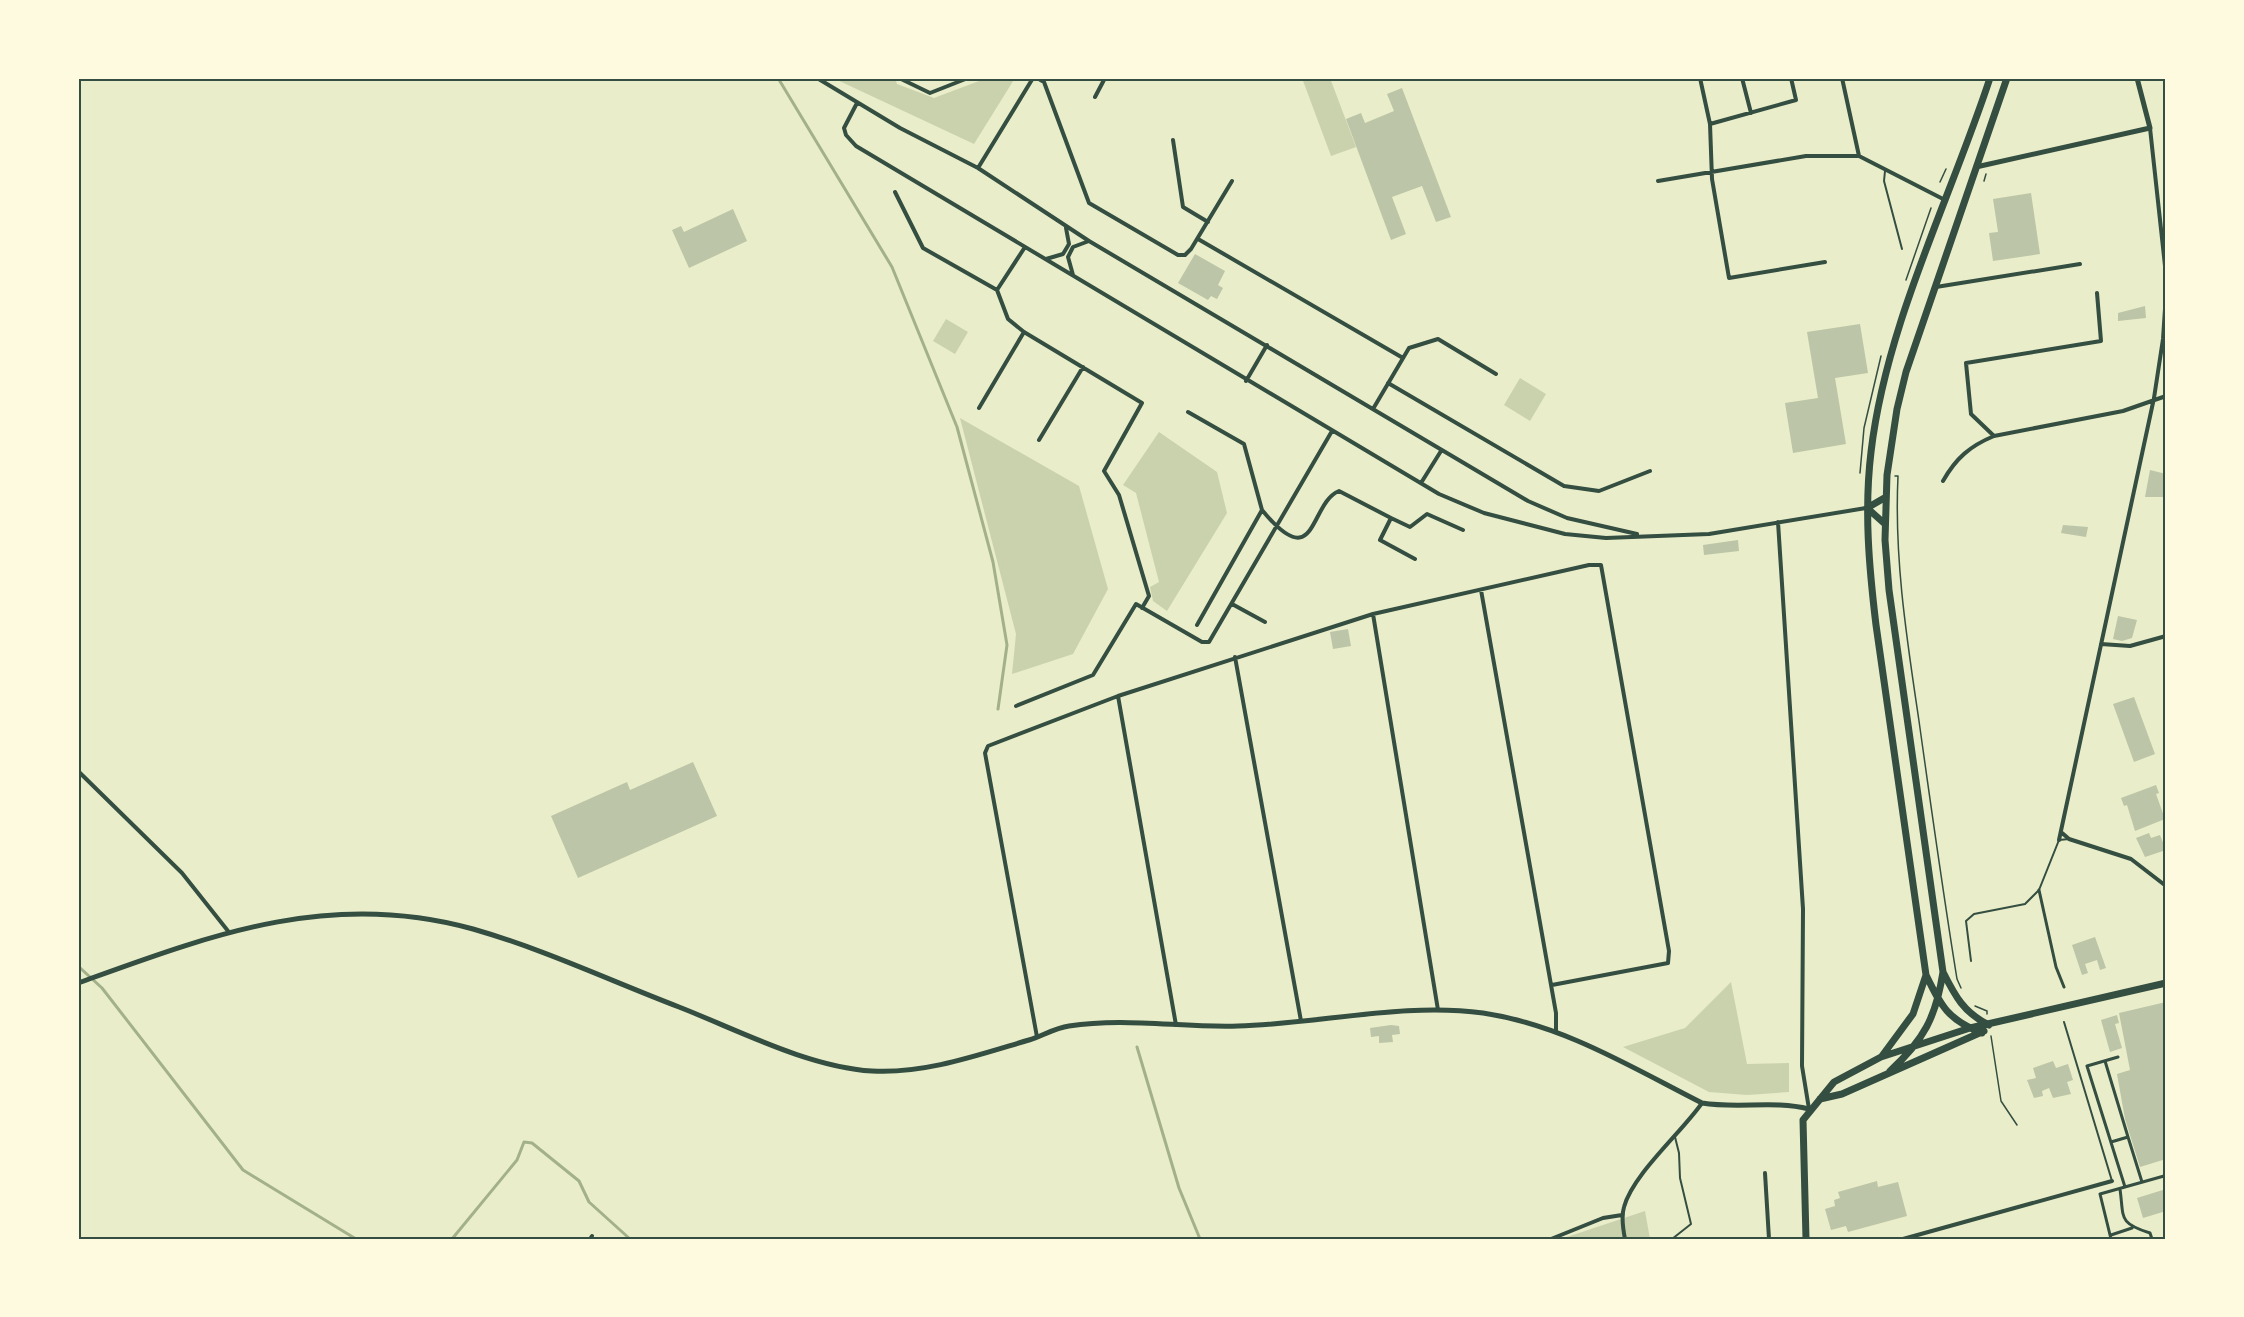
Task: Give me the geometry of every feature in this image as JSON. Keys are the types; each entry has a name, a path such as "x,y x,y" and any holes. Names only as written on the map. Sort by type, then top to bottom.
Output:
{"main road":[{"path":"1982,1033 1954,1019 1938,1000 1926,975 1876,625 1870,577 1867,508 1871,451 1885,381 1990,78"},
{"path":"1890,1071 1915,1046 1930,1024 1938,1000 1943,972 1891,608 1885,524 1890,451 1899,402 1935,287 2007,78"},
{"path":"1867,508 1886,496"},
{"path":"1867,508 1885,524"},
{"path":"1943,972 1956,998 1966,1010 1989,1024"},
{"path":"1881,1058 1913,1014 1926,975"},
{"path":"1806,1239 1803,1120 1809,1109 1834,1082 1881,1058 1970,1028 2166,983"},
{"path":"1819,1099 1842,1094 1890,1071 1982,1033 1989,1024"}],"street":[{"path":"817,78 857,104 978,168 1089,241 1545,510 1567,518 1644,536"},
{"path":"899,78 930,93 968,78"},
{"path":"978,168 1035,78 1044,82 1089,203 1178,255 1185,255 1198,239 1232,181"},
{"path":"1095,97 1105,78"},
{"path":"1700,78 1710,124 1712,172 1729,279 1825,262"},
{"path":"1742,78 1751,113"},
{"path":"1710,124 1796,100 1791,78"},
{"path":"1842,78 1859,156"},
{"path":"2137,78 2150,128 2166,275"},
{"path":"857,104 844,129 850,141 1246,381 1458,503 1513,522 1606,538 1709,534 1867,508"},
{"path":"1976,167 1989,166 2150,128"},
{"path":"1173,140 1183,207 1208,222"},
{"path":"1658,181 1806,156 1859,156 1946,201"},
{"path":"895,192 923,248 997,290 1008,319 1024,332 1142,403 1104,471 1119,495 1149,596 1142,608"},
{"path":"1045,259 1063,254 1069,244 1066,227"},
{"path":"1198,239 1403,357"},
{"path":"1073,276 1068,257 1073,247 1089,241"},
{"path":"997,290 1025,247"},
{"path":"1935,287 2080,264"},
{"path":"1994,436 1971,414 1966,363 2101,341 2097,293"},
{"path":"2059,840 2154,398 2162,347 2166,294"},
{"path":"979,408 1024,332"},
{"path":"1373,409 1409,348 1438,339 1496,374"},
{"path":"1246,381 1267,345"},
{"path":"1039,440 1083,367"},
{"path":"1388,383 1564,486 1599,491 1650,471"},
{"path":"1943,481 1953,463 1973,445 1994,436 2123,411 2143,406 2154,398 2166,396"},
{"path":"1188,412 1244,444 1262,510 1275,526 1294,537 1305,536 1312,531 1332,494 1339,491 1410,527 1427,514 1463,530"},
{"path":"1016,706 1093,675 1137,604 1202,642 1209,642 1332,431"},
{"path":"1421,483 1441,450"},
{"path":"1197,625 1262,510"},
{"path":"1391,518 1380,540 1416,559"},
{"path":"78,983 228,931 276,920 321,914 404,915 470,928 511,940 803,1056 865,1070 890,1071 937,1066 1037,1037 1062,1027 1105,1022 1239,1026 1438,1010 1484,1013 1556,1031 1702,1103 1721,1106 1785,1103 1809,1109 1802,1066 1803,909 1778,522"},
{"path":"1037,1037 985,753 988,746 1118,696 1373,614 1589,565 1601,565 1669,951 1668,963 1552,985"},
{"path":"1480,590 1552,985 1556,1031"},
{"path":"1232,604 1265,622"},
{"path":"1373,614 1438,1010"},
{"path":"2101,644 2130,646 2166,636"},
{"path":"1235,657 1302,1022"},
{"path":"1118,696 1176,1025"},
{"path":"78,771 182,873 228,931"},
{"path":"2061,832 2069,839 2131,859 2166,886"},
{"path":"2039,890 2056,967 2064,987"},
{"path":"2118,1057 2087,1066 2125,1188"},
{"path":"2105,1061 2142,1182"},
{"path":"1624,1239 1622,1215 1631,1192 1674,1135 1702,1103"},
{"path":"2111,1142 2128,1137"},
{"path":"1765,1173 1768,1239"},
{"path":"2152,1239 2150,1233 2132,1228 2111,1237 2100,1194 2165,1175"},
{"path":"1903,1239 2112,1181"},
{"path":"2120,1189 2121,1211 2132,1228"},
{"path":"1551,1239 1603,1218 1622,1215"}],"lane":[{"path":"1885,171 1884,181 1902,249"},
{"path":"1971,961 1966,921 1974,914 2025,904 2039,890 2059,840 2069,839"},
{"path":"2064,1022 2112,1181"},
{"path":"1672,1239 1691,1224 1680,1178 1679,1153 1674,1135"}],"path":[{"path":"1984,181 1989,166"},
{"path":"1941,182 1946,169"},
{"path":"1898,476 1896,511 1902,605 1957,979 1965,994"},
{"path":"1970,1000 1987,1011"},
{"path":"1992,1038 2001,1101 2017,1125"}],"green space":[{"path":"833,78 895,78 897,84 934,98 987,78 1015,78 974,144"},
{"path":"1302,78 1330,78 1356,147 1331,156"},
{"path":"946,319 968,332 955,354 933,341"},
{"path":"1520,378 1546,394 1530,421 1504,405"},
{"path":"960,418 1079,486 1108,589 1073,654 1012,674 1016,634"},
{"path":"1159,432 1217,472 1227,513 1167,611 1153,601 1150,587 1159,582 1136,493 1123,485"},
{"path":"1731,982 1747,1064 1789,1063 1789,1092 1747,1095 1709,1092 1623,1047 1685,1028"},
{"path":"1645,1211 1650,1239 1561,1239"}],"building":[{"path":"1402,88 1451,217 1436,222 1422,186 1392,197 1406,234 1391,240 1346,119 1361,113 1365,123 1394,111 1387,94"},
{"path":"2031,193 2040,254 1993,261 1989,233 1998,232 1993,199"},
{"path":"733,209 747,241 689,268 672,230 681,226 684,232"},
{"path":"1195,254 1225,271 1218,285 1223,288 1217,299 1211,296 1208,300 1178,283"},
{"path":"2145,306 2146,318 2118,321 2118,313"},
{"path":"1860,324 1868,373 1835,378 1846,444 1793,453 1785,403 1818,398 1807,332"},
{"path":"2150,470 2166,474 2166,497 2145,497"},
{"path":"2063,525 2088,527 2086,537 2061,533"},
{"path":"1738,540 1739,551 1704,555 1703,545"},
{"path":"2118,616 2137,620 2132,638 2122,641 2113,639"},
{"path":"1348,629 1351,646 1333,649 1330,632"},
{"path":"2134,697 2155,754 2134,762 2113,704"},
{"path":"693,762 717,816 578,878 551,816 627,782 630,790"},
{"path":"2156,785 2159,793 2156,794 2165,819 2135,831 2127,805 2124,806 2121,798"},
{"path":"2149,833 2151,838 2160,835 2166,850 2145,857 2136,838"},
{"path":"2095,937 2106,968 2100,970 2097,960 2085,964 2088,973 2082,975 2072,945"},
{"path":"2166,1002 2166,1159 2140,1167 2125,1119 2117,1074 2130,1070 2119,1013"},
{"path":"2117,1015 2119,1023 2115,1024 2122,1048 2110,1052 2101,1020"},
{"path":"1399,1026 1400,1034 1392,1035 1393,1042 1379,1043 1379,1036 1371,1037 1370,1028"},
{"path":"2053,1061 2056,1068 2068,1064 2073,1080 2067,1082 2071,1094 2053,1098 2049,1088 2042,1091 2043,1096 2034,1098 2027,1080 2036,1078 2033,1068"},
{"path":"1877,1181 1878,1187 1898,1182 1907,1216 1848,1232 1846,1226 1831,1230 1825,1209 1835,1206 1834,1200 1840,1198 1838,1192"},
{"path":"2166,1189 2166,1211 2143,1218 2137,1198"}],"waterway":[{"path":"778,78 892,267 957,427 993,562 1007,645 998,709"},
{"path":"78,966 102,988 243,1170 356,1239"},
{"path":"1137,1047 1179,1188 1200,1239"},
{"path":"452,1239 517,1160 524,1142 532,1143 579,1181 589,1202 630,1239"}]}
